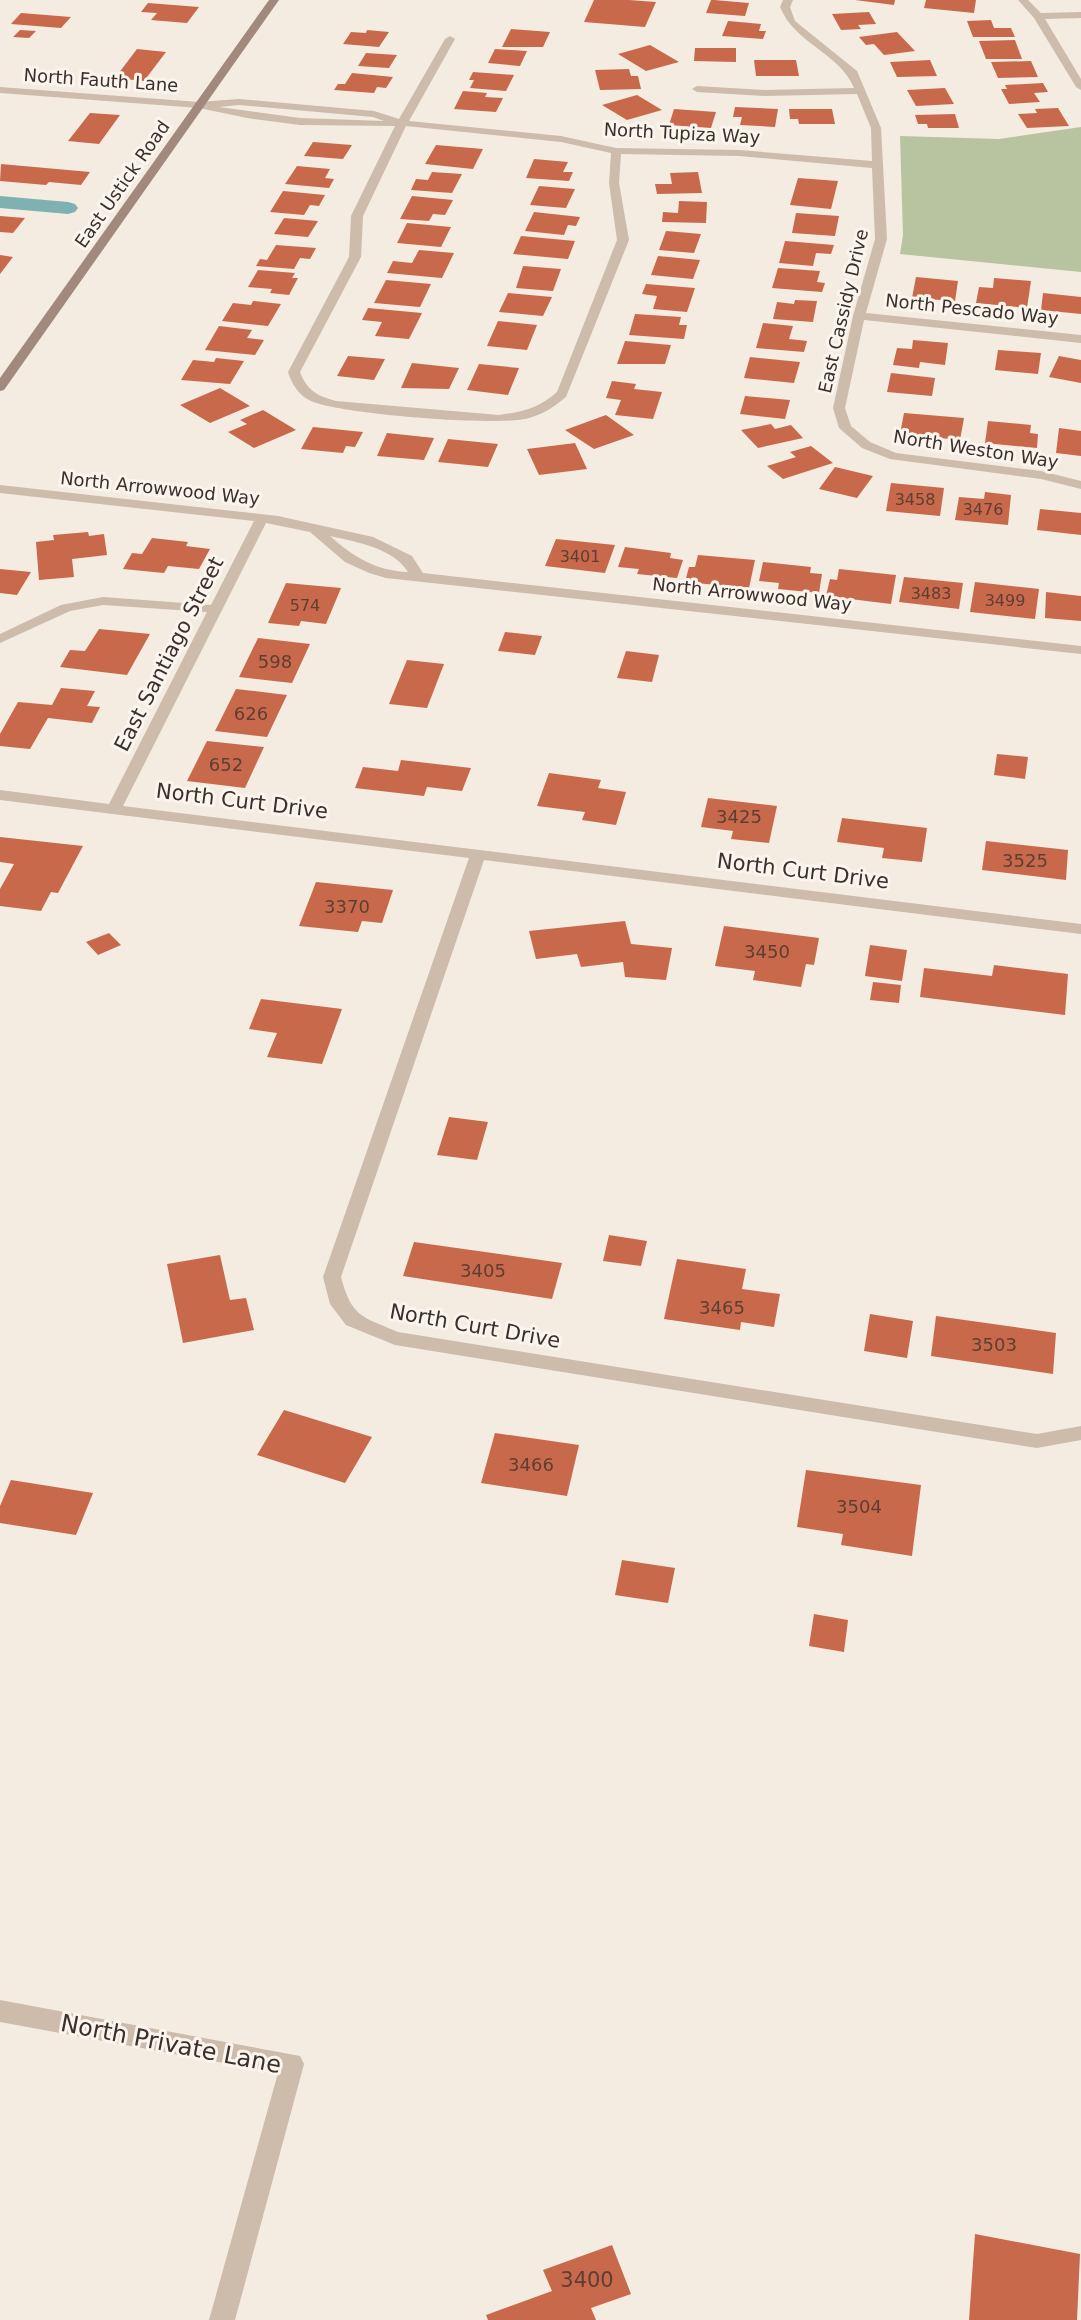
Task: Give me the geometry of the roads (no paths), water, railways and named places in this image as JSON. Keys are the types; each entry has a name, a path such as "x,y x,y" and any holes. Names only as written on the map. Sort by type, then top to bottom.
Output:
{"main road":[{"name":"East Ustick Road","path":"0,387 272,0"}],"street":[{"name":"East Cassidy Drive","path":"788,0 785,7 791,22 853,73 876,128 881,239 859,316 839,408 845,428 866,445"},
{"path":"1023,0 1038,16 1081,87"},
{"path":"1038,16 1081,15"},
{"path":"450,39 402,123 357,216 355,257 294,372 299,388 313,398 335,405 499,419 526,415 548,406 562,394 623,240 614,183 616,151"},
{"path":"697,89 765,93 862,91"},
{"name":"North Fauth Lane","path":"0,90 199,105"},
{"name":"North Tupiza Way","path":"199,105 245,115 368,125 402,123 548,137 616,151 739,153 878,165"},
{"name":"North Pescado Way","path":"859,316 1081,339"},
{"name":"North Weston Way","path":"866,445 894,456 1041,475 1081,485"},
{"name":"North Arrowwood Way","path":"0,489 262,518 368,540 407,559 418,577"},
{"name":"East Santiago Street","path":"114,808 262,518"},
{"name":"North Arrowwood Way","path":"315,529 343,557 387,577 418,577 1081,650"},
{"path":"0,639 66,608 103,601 216,609"},
{"name":"North Curt Drive","path":"0,794 1081,929"},
{"name":"North Curt Drive","path":"478,854 332,1277 339,1304 353,1320 395,1338 1023,1439 1037,1441 1081,1433"},
{"name":"North Private Lane","path":"0,2011 292,2064 222,2320"}],"waterway":[{"path":"0,202 68,208"}]}
